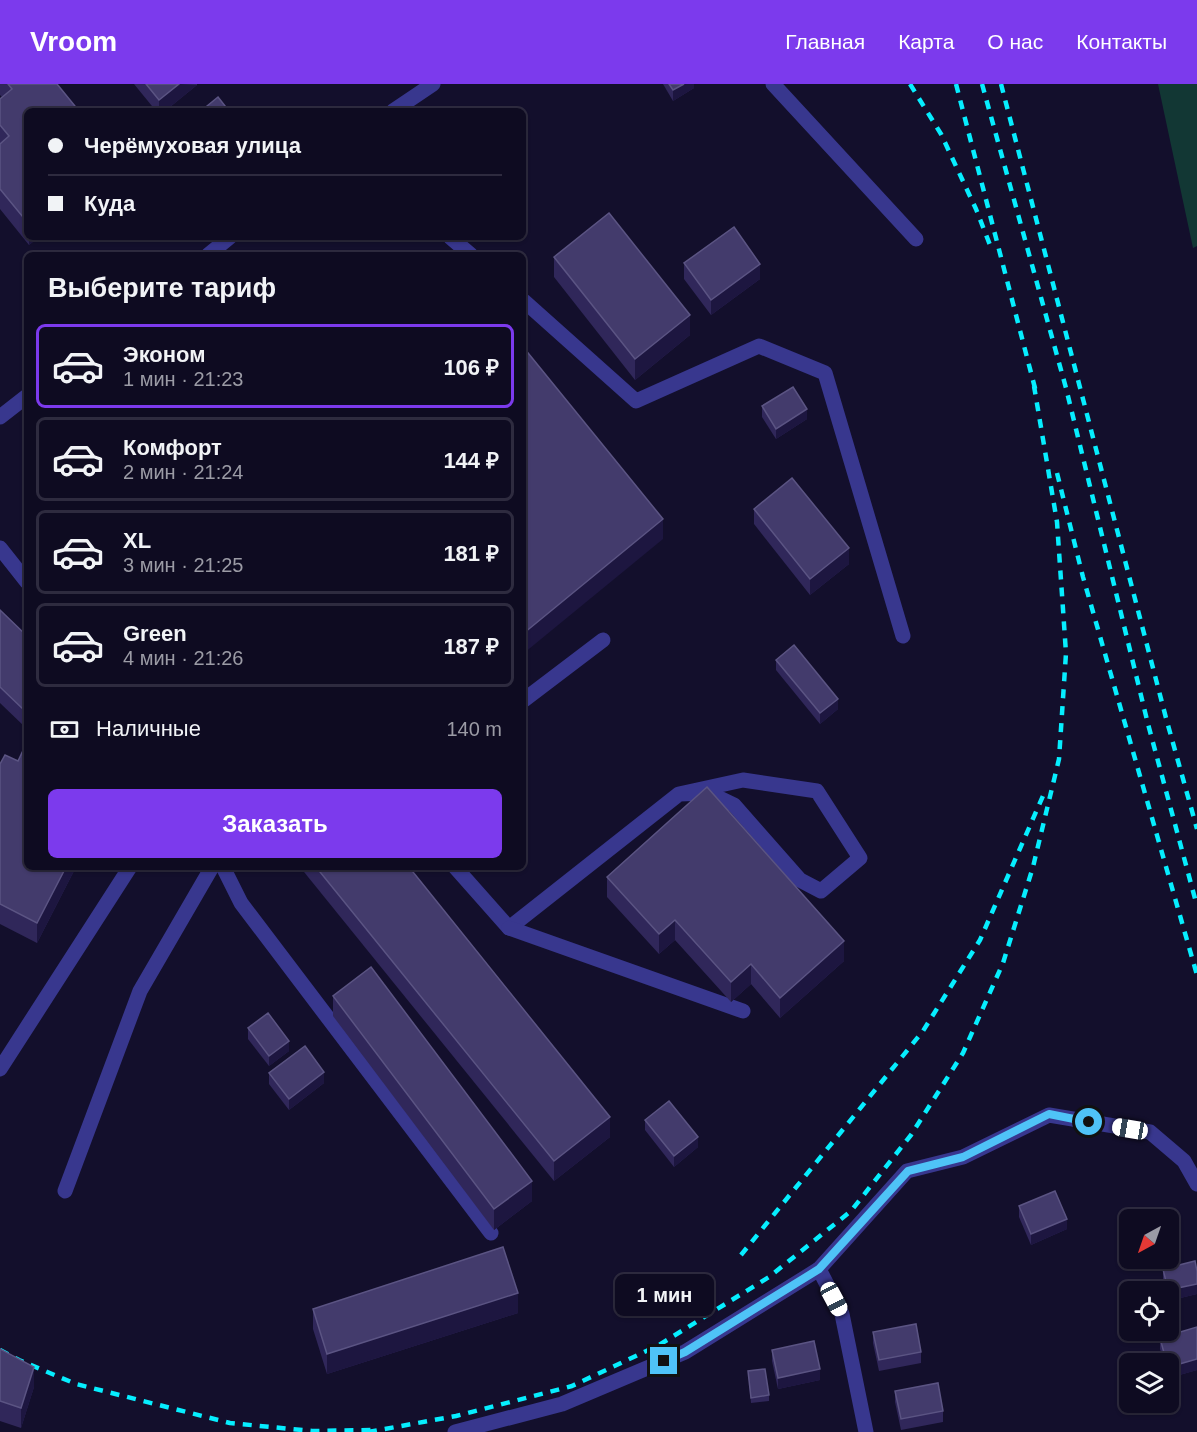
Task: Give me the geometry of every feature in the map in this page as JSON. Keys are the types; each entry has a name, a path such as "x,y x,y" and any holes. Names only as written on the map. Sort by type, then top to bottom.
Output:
{"street":[{"path":"397,108 433,84"},
{"path":"773,84 916,239"},
{"path":"212,252 226,240"},
{"path":"454,240 468,252"},
{"path":"526,304 636,401 759,346 825,373 903,636"},
{"path":"0,417 24,398"},
{"path":"0,548 24,578"},
{"path":"526,698 603,640"},
{"path":"509,928 679,794 743,780 817,791 860,858 820,891 800,879 734,805 709,793 679,794"},
{"path":"0,1069 128,870"},
{"path":"65,1191 140,991 210,870"},
{"path":"224,870 241,903 491,1233"},
{"path":"458,870 509,928 743,1011"},
{"path":"455,1432 562,1404 685,1352 819,1269 908,1171 963,1157 1049,1114 1150,1132 1184,1161 1197,1184"},
{"path":"819,1269 842,1314 866,1432"}],"green space":[{"path":"1158,84 1197,84 1197,246 1193,248"}],"building":[{"path":"8,84 57,84 77,108 24,108 24,218 0,189 0,144 9,136 0,125 0,99 12,89"},
{"path":"146,84 179,84 159,100"},
{"path":"669,84 684,84 673,90"},
{"path":"218,97 227,108 205,108"},
{"path":"609,213 690,315 635,359 554,257"},
{"path":"734,227 760,264 711,300 684,263"},
{"path":"526,350 663,519 526,631"},
{"path":"793,387 807,409 776,429 762,406"},
{"path":"792,478 849,548 810,579 754,509"},
{"path":"0,610 24,633 24,710 0,687"},
{"path":"794,645 838,699 820,713 776,660"},
{"path":"24,748 24,870 64,870 37,923 0,904 0,764 5,755 18,761"},
{"path":"707,787 844,941 780,998 751,964 731,982 675,920 659,934 607,877"},
{"path":"318,870 411,870 610,1117 554,1161"},
{"path":"371,967 532,1181 494,1209 333,996"},
{"path":"268,1013 289,1041 269,1056 248,1028"},
{"path":"305,1046 324,1072 289,1099 269,1073"},
{"path":"669,1101 698,1137 674,1156 645,1120"},
{"path":"1055,1191 1067,1219 1031,1234 1019,1206"},
{"path":"503,1247 518,1293 327,1354 313,1309"},
{"path":"1195,1261 1197,1284 1179,1288 1179,1281 1166,1281 1163,1269 1179,1269 1179,1265"},
{"path":"916,1324 921,1352 879,1360 873,1332"},
{"path":"1197,1327 1197,1359 1179,1364 1179,1353 1164,1353 1161,1341 1179,1341 1179,1332"},
{"path":"814,1341 820,1369 778,1378 772,1350"},
{"path":"0,1349 34,1367 21,1408 0,1401"},
{"path":"765,1369 769,1395 751,1398 748,1371"},
{"path":"938,1383 943,1411 901,1419 895,1391"}],"railway":[{"path":"910,84 941,134 990,245"},
{"path":"956,84 1036,392"},
{"path":"982,84 1066,388 1148,724 1197,906"},
{"path":"1001,84 1197,829"},
{"path":"368,1432 456,1416 572,1386 659,1345 769,1277 851,1211 911,1135 963,1053 1003,963 1033,867 1059,759 1066,653 1057,522 1034,386"},
{"path":"1057,473 1083,577 1197,975"},
{"path":"741,1255 923,1031 980,940 1046,789"},
{"path":"0,1350 76,1384 230,1423 312,1431 376,1430"}],"route":[{"path":"664,1361 685,1352 819,1269 908,1171 963,1157 1049,1114 1089,1122"}]}
